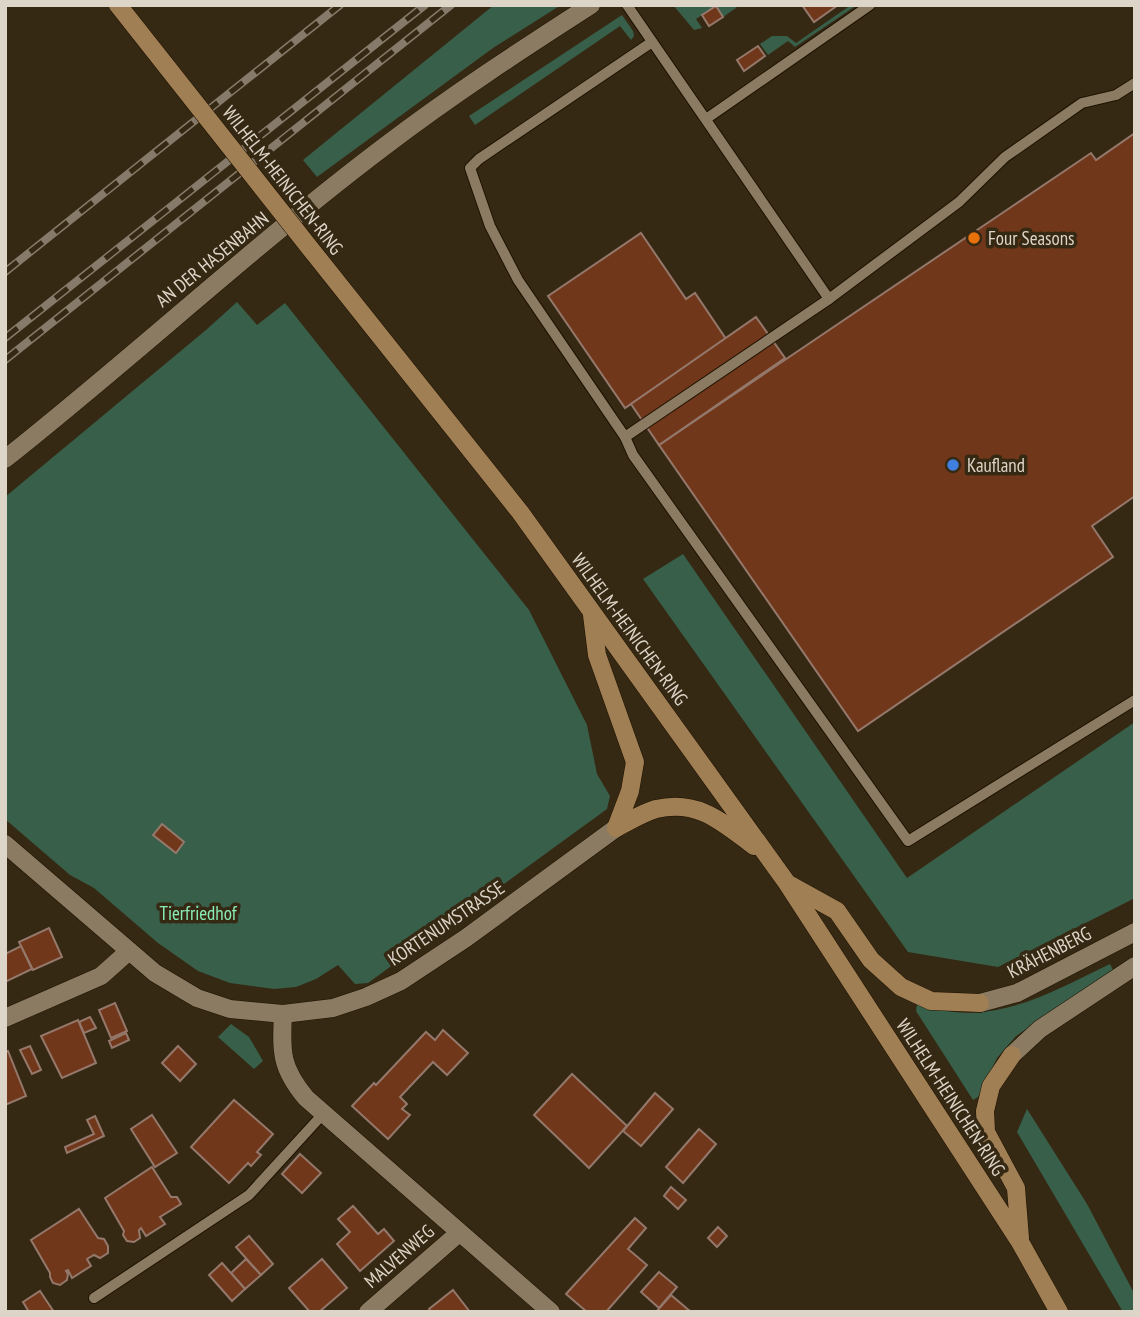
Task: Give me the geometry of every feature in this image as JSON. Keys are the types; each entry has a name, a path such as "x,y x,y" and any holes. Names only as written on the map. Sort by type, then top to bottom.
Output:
{"main road":[{"name":"WILHELM-HEINICHEN-RING","path":"118,5 520,512 592,611 787,883 1020,1242 1059,1312"},
{"path":"592,611 597,654 635,762 630,791 616,828"},
{"path":"616,828 655,810 687,807 715,816 768,858"},
{"path":"787,883 837,911 871,960 901,987 932,1001 980,1003"},
{"path":"1012,1055 992,1086 985,1111 986,1132 1016,1188 1020,1242"}],"street":[{"name":"AN DER HASENBAHN","path":"5,459 195,299 384,146 503,62 591,5"},
{"name":"KORTENUMSTRASSE","path":"5,844 155,973 197,998 230,1009 283,1014 332,1007 366,997 401,981 466,938 616,828"},
{"name":"KRÄHENBERG","path":"980,1003 1017,993 1135,932"},
{"path":"5,1018 100,976 129,951"},
{"path":"1012,1055 1040,1029 1135,966"},
{"path":"283,1014 281,1046 289,1078 323,1114 551,1312"},
{"name":"MALVENWEG","path":"368,1312 459,1233"}],"lane":[{"path":"627,5 829,299"},
{"path":"706,119 870,5"},
{"path":"652,41 479,159 470,168 490,226 518,280 625,437 633,455 908,841 1135,700"},
{"path":"625,437 829,299 959,202 1015,150 1082,103 1116,95 1135,83"},
{"path":"94,1298 249,1195 323,1114"}],"green space":[{"path":"494,5 561,5 493,48 317,177 303,160"},
{"path":"673,5 737,5 723,17 716,6 696,19 702,28 694,30"},
{"path":"851,5 857,5 795,47 788,41 768,55 760,44 772,36 787,36 796,43"},
{"path":"622,15 633,31 631,40 620,26 475,125 469,116"},
{"name":"Tierfriedhof","path":"237,302 257,325 285,303 529,610 587,725 597,774 610,796 607,809 368,983 355,984 338,965 316,979 296,987 274,989 230,983 198,971 158,943 94,888 70,875 5,819 5,497"},
{"path":"683,554 907,878 1135,722 1135,898 998,967 908,952 643,579"},
{"path":"1110,964 1113,970 1016,1036 997,1058 978,1097 973,1100 916,1011 917,1005 968,1013 1008,1008 1059,989"},
{"path":"231,1024 249,1037 263,1061 254,1069 218,1037"},
{"path":"1027,1109 1087,1204 1135,1295 1135,1312 1123,1312 1017,1132"}],"building":[{"path":"802,5 838,5 814,22"},
{"path":"716,6 723,17 709,26 702,15"},
{"path":"758,46 765,56 744,71 737,60"},
{"path":"1135,133 1135,496 1092,526 1113,557 858,731 659,445 1091,153 1096,160"},
{"path":"641,233 686,299 695,293 726,339 625,408 548,296"},
{"path":"756,317 785,358 659,445 631,404"},
{"path":"162,824 184,842 176,853 153,835"},
{"path":"49,928 62,957 33,970 19,942"},
{"path":"21,946 32,969 5,982 5,954"},
{"path":"115,1003 127,1031 111,1038 99,1010"},
{"path":"90,1017 96,1028 84,1033 79,1022"},
{"path":"78,1020 96,1063 62,1078 41,1036"},
{"path":"443,1030 468,1053 447,1075 433,1062 400,1097 407,1104 402,1109 410,1115 388,1139 352,1106 374,1083 376,1085 426,1032 435,1040"},
{"path":"126,1033 129,1040 112,1048 109,1041"},
{"path":"30,1046 41,1070 32,1074 20,1050"},
{"path":"178,1046 196,1064 180,1081 162,1063"},
{"path":"8,1051 26,1096 5,1105 5,1052"},
{"path":"572,1074 627,1126 589,1168 534,1115"},
{"path":"655,1093 673,1109 641,1146 623,1131"},
{"path":"234,1100 273,1134 257,1152 261,1155 251,1166 248,1163 229,1183 191,1147"},
{"path":"152,1115 177,1153 155,1167 131,1129"},
{"path":"95,1116 104,1136 67,1153 65,1147 94,1134 87,1120"},
{"path":"699,1129 716,1144 683,1183 666,1167"},
{"path":"300,1154 321,1173 302,1193 282,1174"},
{"path":"152,1167 171,1197 177,1197 181,1204 160,1217 165,1224 146,1236 141,1228 140,1238 134,1242 127,1241 105,1198"},
{"path":"671,1187 686,1200 678,1209 664,1196"},
{"path":"353,1206 378,1234 384,1229 394,1241 360,1271 337,1244 350,1232 338,1219"},
{"path":"79,1209 98,1238 104,1239 108,1253 100,1258 94,1255 87,1259 91,1266 72,1278 68,1270 66,1271 67,1280 60,1285 53,1283 31,1240"},
{"path":"635,1218 646,1228 628,1249 647,1265 606,1312 587,1312 566,1294"},
{"path":"718,1227 727,1236 717,1247 708,1238"},
{"path":"249,1236 273,1264 261,1275 236,1247"},
{"path":"246,1259 261,1275 245,1289 231,1273"},
{"path":"322,1259 347,1288 319,1312 310,1312 289,1288"},
{"path":"222,1263 245,1289 232,1301 209,1275"},
{"path":"659,1272 677,1287 659,1308 641,1292"},
{"path":"453,1290 470,1312 431,1312 429,1309"},
{"path":"40,1291 54,1312 29,1312 23,1302"},
{"path":"671,1295 691,1312 656,1312"}],"railway":[{"path":"5,272 340,5"},
{"path":"5,338 425,5"},
{"path":"5,360 451,5"}],"place":[{"name":"Four Seasons","path":"974,238"},
{"name":"Kaufland","path":"953,465"}]}
